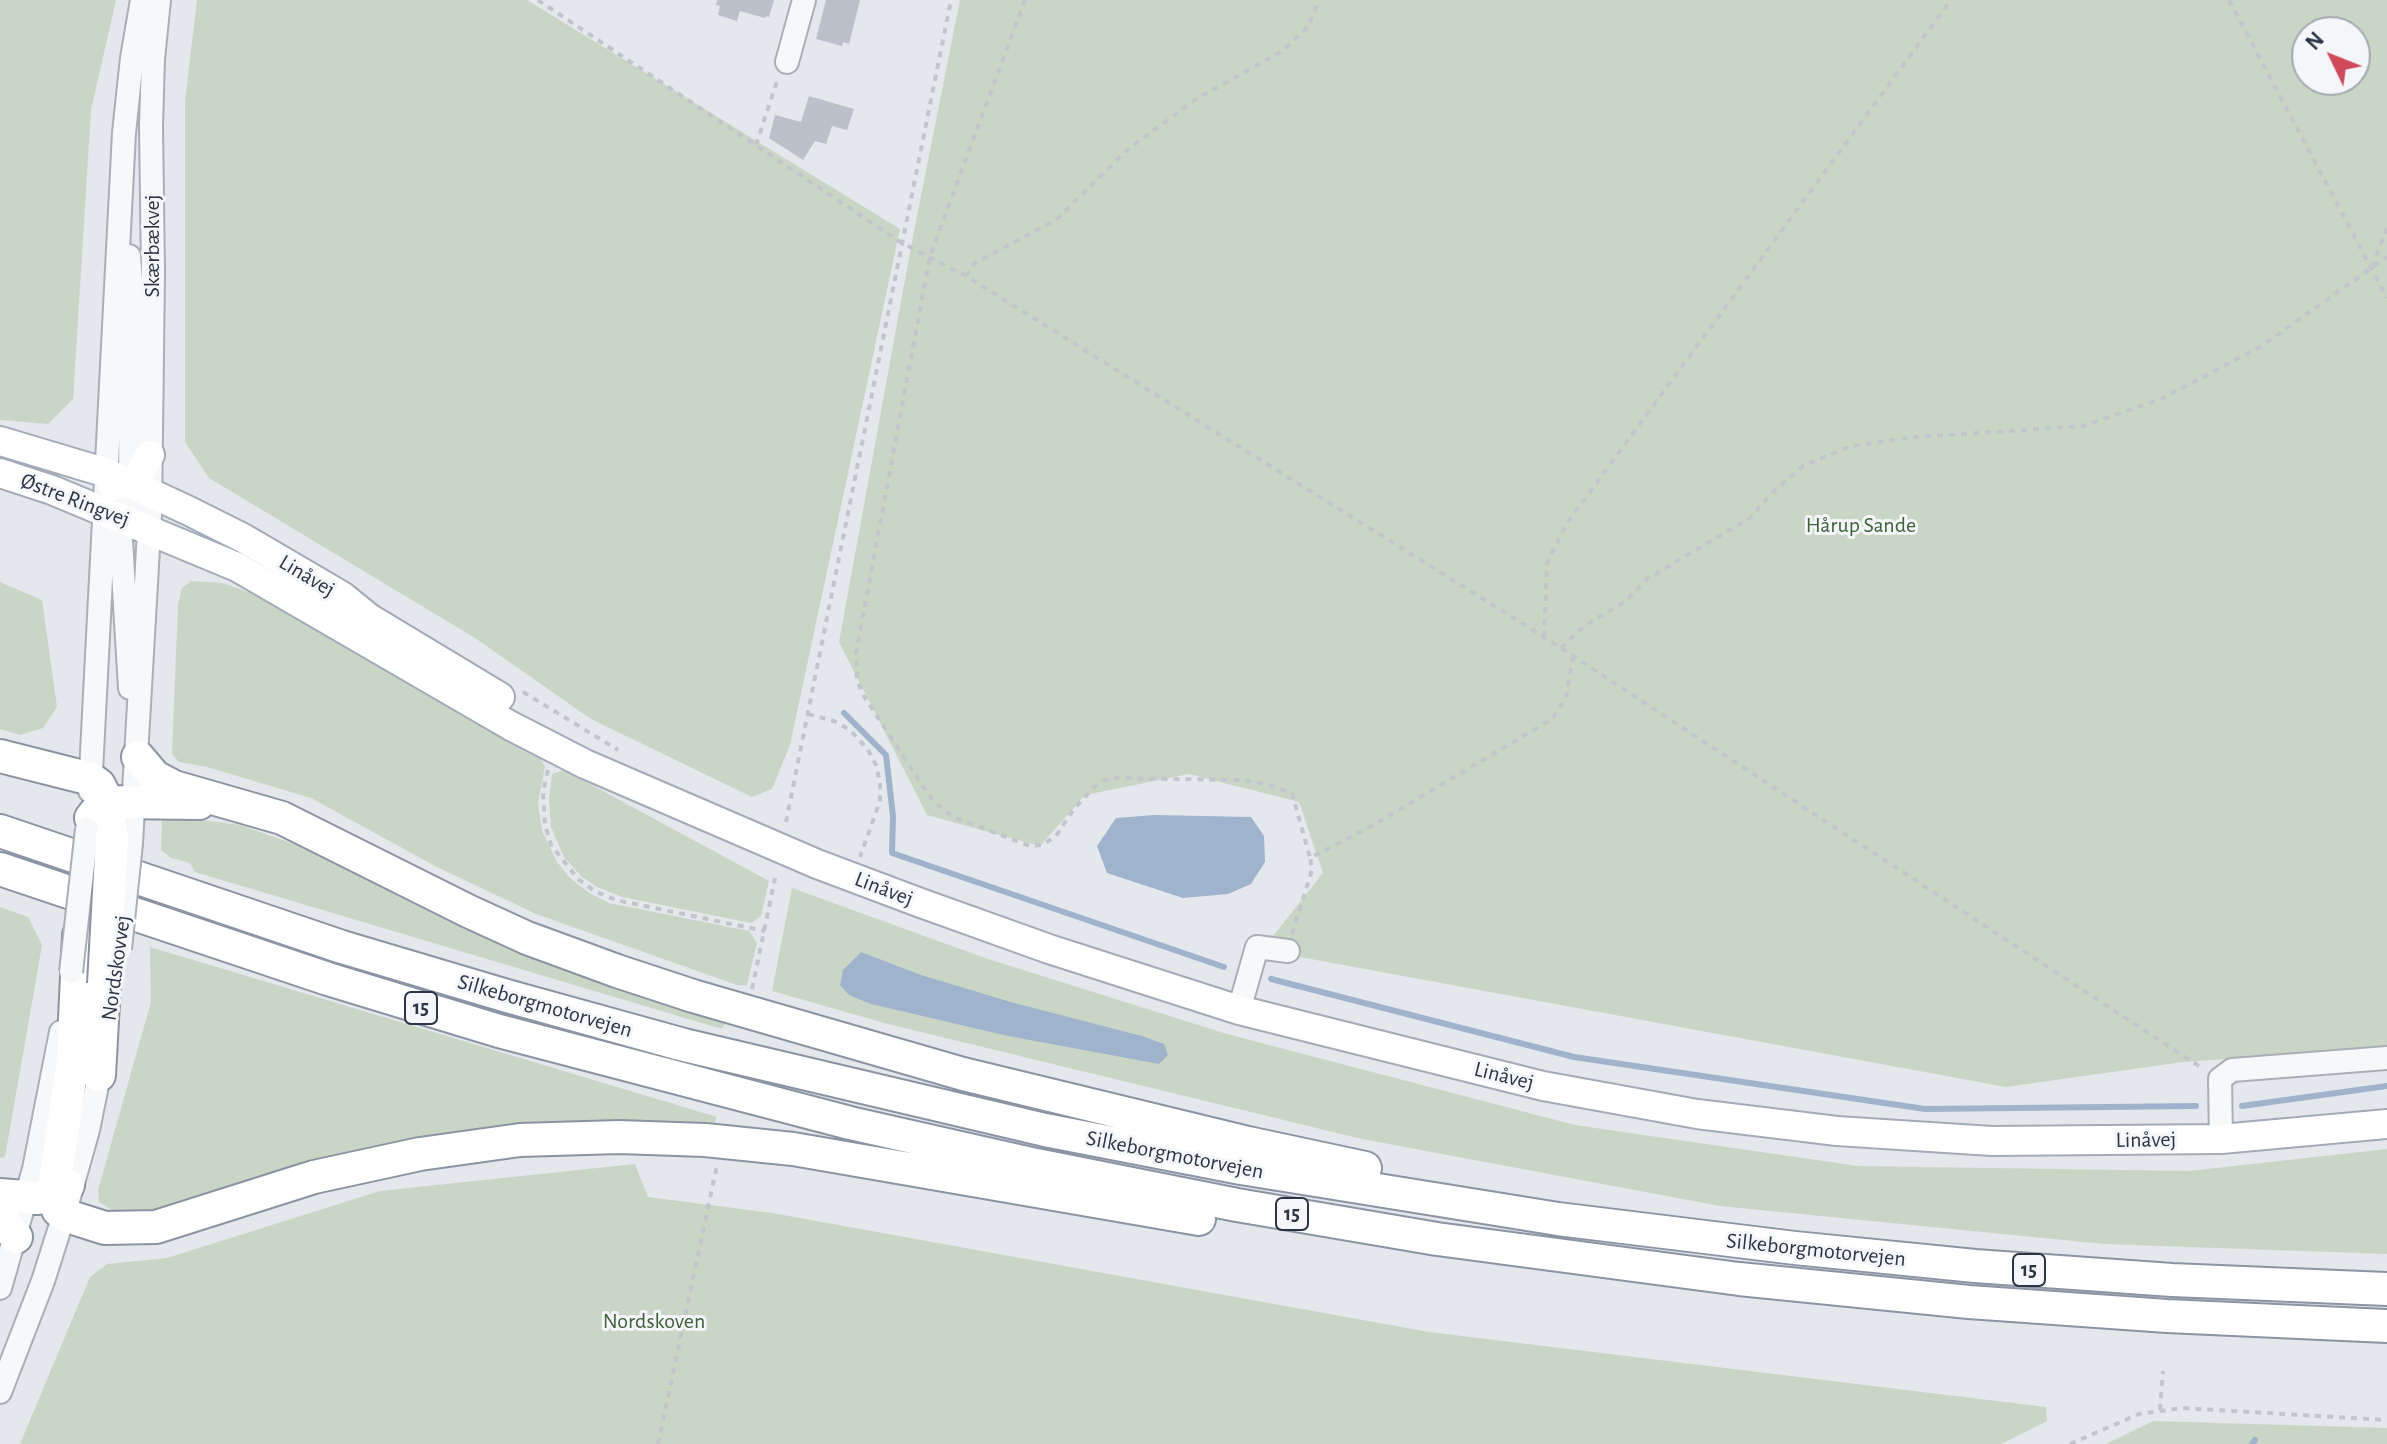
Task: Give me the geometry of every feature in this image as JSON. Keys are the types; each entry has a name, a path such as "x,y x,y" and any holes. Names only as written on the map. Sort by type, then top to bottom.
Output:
{"highway":[{"path":"0,756 107,817 234,804"},
{"path":"138,757 155,777 164,782 295,824 527,938 707,1001 1051,1096 1248,1143 1673,1234"},
{"path":"107,817 92,979 33,1205 105,1228 156,1227 314,1177 420,1154 520,1140 619,1137 705,1140 793,1149 1317,1239 1436,1255 1739,1279"},
{"name":"Silkeborgmotorvejen","path":"0,831 209,904 492,992 684,1045 1045,1130 1241,1168 1458,1204 1673,1234 1975,1266 2172,1280 2387,1289"},
{"name":"Silkeborgmotorvejen","path":"0,869 328,979 485,1027 850,1123 1036,1165 1237,1205 1437,1239 1739,1279 1969,1302 2167,1316 2387,1326"},
{"path":"79,900 92,979 99,1075"}],"main road":[{"name":"Østre Ringvej","path":"0,441 126,501"},
{"path":"0,459 88,484 126,501 150,455"},
{"name":"Østre Ringvej","path":"0,473 126,501"},
{"name":"Linåvej","path":"126,501 236,549 336,606 369,618 662,795"},
{"name":"Linåvej","path":"126,501 511,726 585,764 817,864 904,897 1049,949 1239,1010 1543,1086 1697,1114 1837,1131 1992,1141 2221,1139 2387,1124"}],"street":[{"name":"Skærbækvej","path":"126,501 131,281 122,180 132,58 142,0"},
{"name":"Skærbækvej","path":"150,455 153,273 151,126 159,0"},
{"path":"787,62 804,0"},
{"path":"126,501 128,670 138,757"},
{"path":"79,900 107,817 138,757 126,501"},
{"path":"107,817 126,501"},
{"path":"1239,1010 1257,947 1288,951"},
{"path":"2221,1139 2220,1079 2232,1070 2387,1058"},
{"path":"0,1288 33,1205 99,1075"},
{"path":"0,1392 43,1281 33,1205"}],"path":[{"path":"538,0 902,243 966,276 1544,637 2220,1079"},
{"path":"786,822 951,0"},
{"path":"1025,0 930,256 856,653 857,680 863,695 933,801 953,817 1030,846 1049,842 1096,785 1109,778 1240,780 1266,784 1292,793 1312,870 1288,951"},
{"path":"966,276 975,263 1056,220 1127,150 1196,99 1281,52 1308,27 1319,0"},
{"path":"1544,637 1547,563 1567,523 1951,0"},
{"path":"2229,0 2387,298"},
{"path":"756,145 780,71 787,62"},
{"path":"2371,269 2387,228"},
{"path":"1561,648 1584,626 1626,601 1647,579 1750,518 1772,493 1803,466 1851,446 1917,437 2083,426 2161,399 2260,347 2387,257"},
{"path":"1310,858 1368,828 1552,719 1566,698 1573,657"},
{"path":"519,689 624,754"},
{"path":"808,714 834,721 850,730 868,750 876,765 880,801 859,859"},
{"path":"551,764 543,792 545,825 551,845 578,879 596,892 616,900 765,931"},
{"path":"775,824 789,830"},
{"path":"752,991 775,878"},
{"path":"658,1444 718,1163"},
{"path":"2160,1410 2163,1371"},
{"path":"2070,1444 2117,1422 2160,1410 2219,1408 2387,1420"}],"green space":[{"path":"0,0 116,0 91,110 73,399 48,424 0,420"},
{"path":"197,0 527,0 900,229 790,745 772,789 752,797 591,719 475,638 209,478 185,442 185,101"},
{"name":"Hårup Sande","path":"960,0 2387,0 2387,1048 2183,1062 2006,1087 1262,950 1323,873 1299,802 1189,774 1085,795 1040,846 927,815 839,642 913,236"},
{"path":"191,581 223,583 251,593 540,757 545,767 538,803 542,831 557,862 570,878 609,903 749,931 757,943 747,985 737,985 536,914 437,867 311,798 207,767 179,762 172,754 178,605 182,588"},
{"path":"0,582 42,600 57,707 43,728 20,735 0,729"},
{"path":"564,770 769,881 761,916 751,923 622,897 597,887 581,876 564,857 551,827 549,799 552,774"},
{"path":"162,819 240,825 297,845 464,929 727,1020 722,1029 195,872 190,863 171,858 161,850"},
{"path":"792,888 985,958 1227,1034 1575,1125 1858,1166 2189,1171 2387,1149 2387,1254 2104,1244 1720,1206 1362,1139 888,1024 772,991"},
{"path":"0,907 28,917 42,945 5,1157 0,1158"},
{"path":"150,947 717,1117 712,1130 553,1123 151,1212 112,1210 99,1202 98,1190 151,1002"},
{"name":"Nordskoven","path":"635,1164 648,1197 772,1213 1429,1332 2046,1407 2047,1421 2001,1444 20,1444 90,1277 107,1264 167,1258 380,1191"},
{"path":"2153,1421 2387,1428 2387,1444 2106,1444"}],"water":[{"path":"1154,815 1251,817 1264,836 1265,862 1251,884 1228,894 1183,898 1107,873 1097,846 1116,818"},
{"path":"861,952 921,975 1014,1003 1142,1036 1164,1044 1168,1055 1159,1064 1008,1036 871,1004 849,995 840,985 843,970"}],"building":[{"path":"717,0 774,0 769,17 740,11 737,21 718,15 720,6 716,5"},
{"path":"826,0 860,0 849,44 843,42 842,46 816,39"},
{"path":"809,96 854,109 847,130 832,126 826,144 815,141 803,160 769,138 775,115 801,122"}],"waterway":[{"path":"844,713 886,755 893,816 892,853 1224,967"},
{"path":"1271,979 1574,1057 1925,1109 2196,1106"},
{"path":"2242,1106 2387,1086"},
{"path":"2252,1444 2255,1440"}]}
